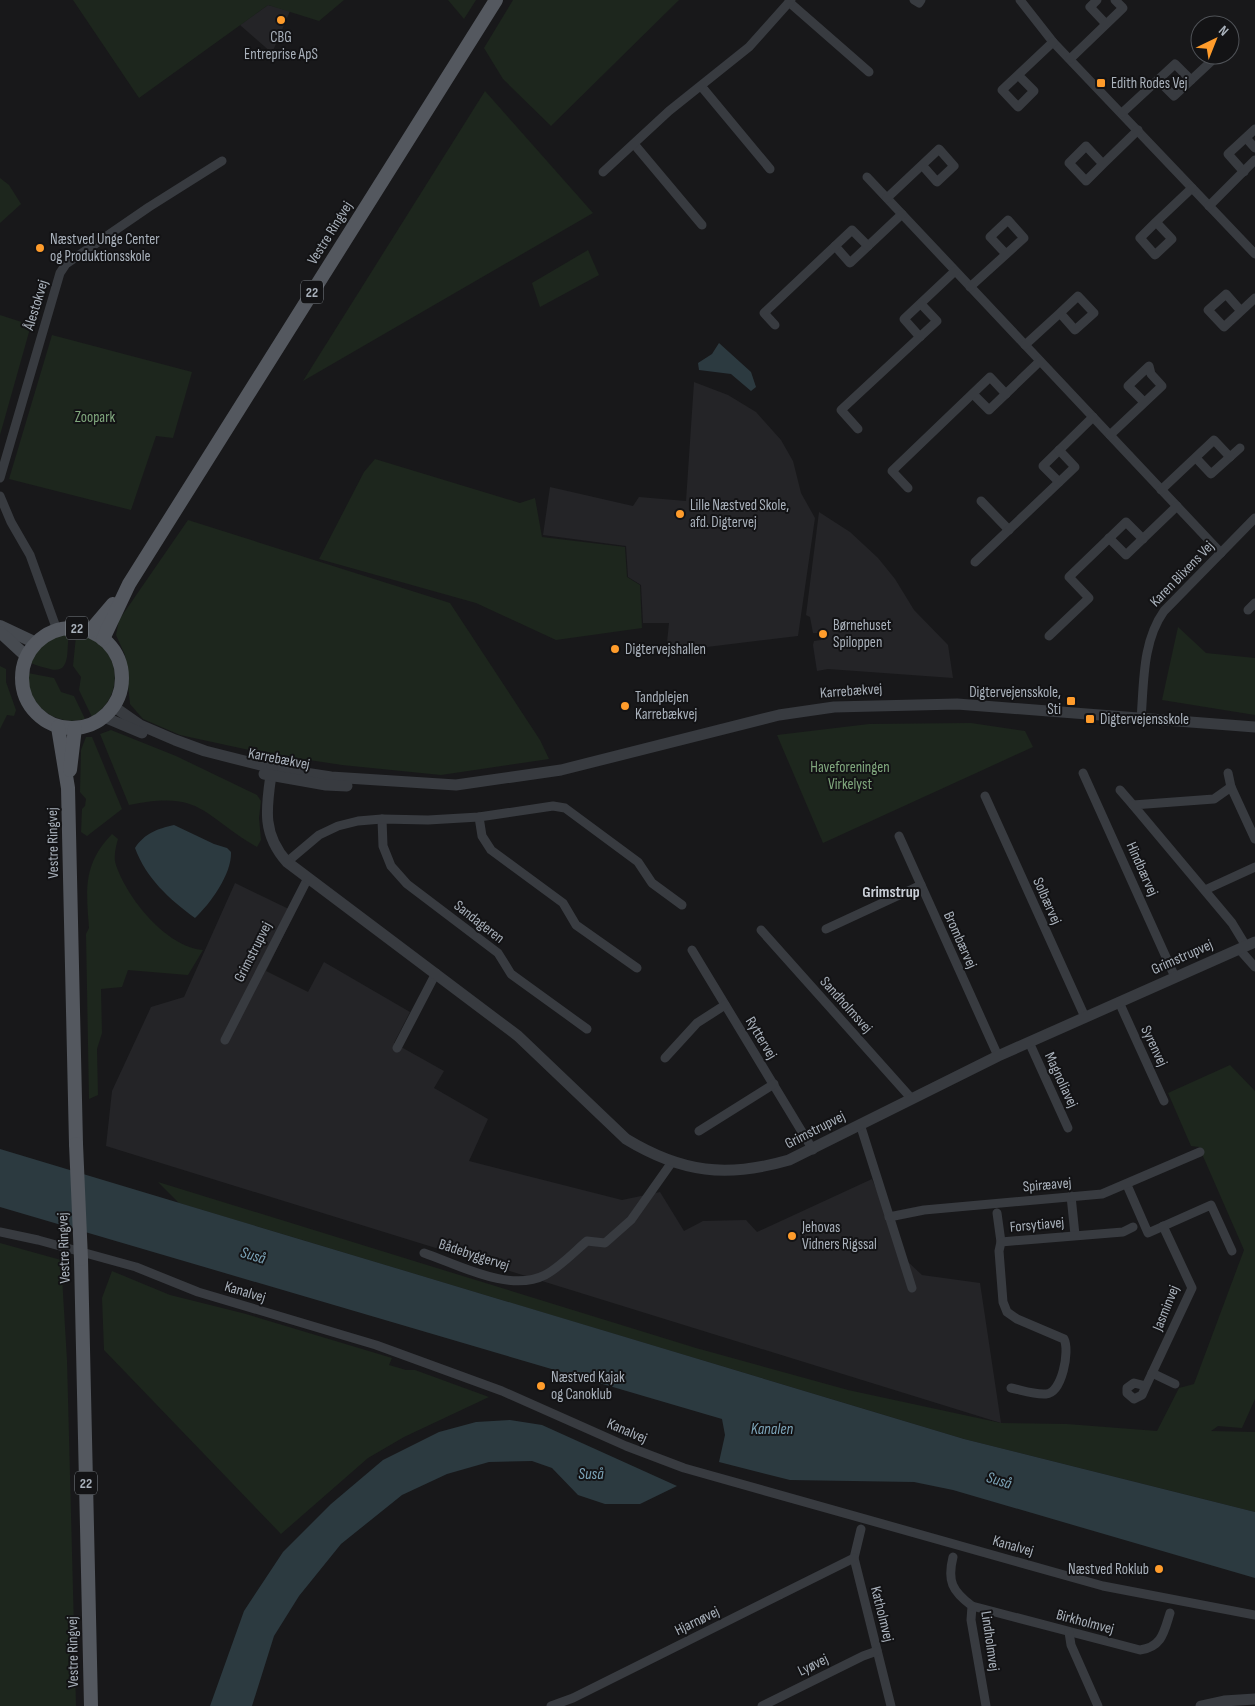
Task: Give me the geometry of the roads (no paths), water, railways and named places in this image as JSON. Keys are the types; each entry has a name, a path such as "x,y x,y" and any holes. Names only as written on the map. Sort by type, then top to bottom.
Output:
{"main road":[{"name":"Vestre Ringvej","path":"90,631 129,584 496,0"},
{"name":"Vestre Ringvej","path":"104,639 129,584"},
{"path":"0,626 36,643"},
{"name":"22","path":"74,628 90,631 104,639 117,656 120,666 121,687 108,712 85,727 58,727 39,716 26,699 21,677 26,656 36,643 57,630 74,628"},
{"path":"0,632 26,656"},
{"name":"Vestre Ringvej","path":"58,727 68,788"},
{"name":"Vestre Ringvej","path":"75,728 68,788 91,1706"}],"street":[{"path":"914,0 919,3 921,0"},
{"path":"1020,0 1052,42 1070,58 1255,254"},
{"path":"1097,0 1090,7 1106,24"},
{"path":"1070,58 1123,8 1115,0"},
{"path":"603,172 669,111 749,47 790,1 869,72"},
{"path":"1018,75 1052,42"},
{"path":"1122,113 1175,64 1191,80"},
{"path":"1158,80 1174,96 1207,65"},
{"path":"701,86 770,169"},
{"path":"1244,172 1228,154 1255,129"},
{"path":"1103,164 1138,130"},
{"path":"1246,138 1255,148"},
{"path":"634,144 702,225"},
{"path":"1209,206 1255,160"},
{"name":"Ålestokvej","path":"0,478 60,274 66,264 149,207 222,161"},
{"path":"887,198 922,165"},
{"path":"867,177 1221,553"},
{"path":"1156,222 1192,188"},
{"path":"835,246 850,263 902,214"},
{"path":"775,325 764,313 852,230 868,246"},
{"path":"970,287 1006,254"},
{"path":"920,337 904,319 956,271"},
{"path":"1241,311 1255,298"},
{"path":"858,429 841,410 937,321 921,304"},
{"path":"1026,345 1060,313"},
{"path":"973,394 989,410 1040,361"},
{"path":"908,488 892,471 990,377 1006,394"},
{"path":"1110,435 1144,402"},
{"path":"1059,482 1043,466 1093,417"},
{"path":"1162,490 1214,440 1230,457"},
{"path":"1196,458 1211,474 1240,448"},
{"path":"975,562 1075,467 1059,450"},
{"path":"0,496 11,522 30,555 57,630"},
{"path":"981,502 1009,530"},
{"path":"1109,538 1126,555 1177,506"},
{"name":"Karen Blixens Vej","path":"1141,719 1146,656 1155,623 1164,611 1255,518"},
{"path":"1050,636 1089,598 1069,577 1126,522 1143,539"},
{"path":"1248,610 1255,603"},
{"name":"Karrebækvej","path":"108,712 204,757 326,785 438,788 561,770 779,715 834,707 957,704 1255,727"},
{"name":"Karrebækvej","path":"271,772 456,785"},
{"name":"Grimstrupvej","path":"271,772 267,808 270,836 276,850 287,862 518,1036 626,1138 646,1151 672,1162 697,1169 736,1171 760,1168 813,1150 911,1098 998,1056 1247,945"},
{"name":"Hindbærvej","path":"1083,773 1175,977"},
{"path":"1228,773 1231,787 1255,840"},
{"path":"1133,806 1214,799 1231,787"},
{"path":"1120,790 1232,923 1247,945 1255,968"},
{"name":"Solbærvej","path":"985,796 1085,1017"},
{"path":"287,862 319,835 338,826 382,819 428,820 479,817 553,806 566,808 638,862 652,883 682,905"},
{"path":"479,817 482,836 492,850 563,903 576,925 637,968"},
{"name":"Sandageren","path":"382,819 383,846 391,866 406,884 498,953 511,974 587,1030"},
{"name":"Brombærvej","path":"899,836 998,1056"},
{"path":"1205,890 1255,867"},
{"name":"Grimstrupvej","path":"225,1040 308,878"},
{"path":"826,929 920,885"},
{"name":"Sandholmsvej","path":"761,930 911,1098"},
{"name":"Ryttervej","path":"692,950 813,1150"},
{"path":"397,1048 436,973"},
{"name":"Syrenvej","path":"1119,1002 1164,1102"},
{"path":"665,1058 697,1024 726,1005"},
{"name":"Magnoliavej","path":"1029,1042 1068,1128"},
{"path":"699,1131 774,1084"},
{"path":"860,1124 912,1288"},
{"name":"Spiræavej","path":"889,1216 924,1210 1102,1194 1127,1185 1200,1152"},
{"name":"Bådebyggervej","path":"424,1253 506,1282 527,1282 546,1274 587,1241 605,1243 631,1220 672,1162"},
{"path":"1127,1185 1148,1233 1212,1205 1232,1251"},
{"name":"Forsytiavej","path":"1071,1196 1075,1235"},
{"name":"Forsytiavej","path":"997,1214 1001,1242 999,1250 1003,1302 1008,1312 1017,1319 1064,1339 1068,1352 1058,1387 1053,1392 1046,1394 1011,1388"},
{"name":"Jasminvej","path":"1146,1386 1192,1288 1163,1226"},
{"name":"Forsytiavej","path":"1001,1242 1123,1232 1133,1227"},
{"name":"Kanalvej","path":"0,1232 38,1240 136,1267 198,1292 393,1351 502,1390 626,1446 684,1468 1103,1586 1255,1615"},
{"path":"1152,1373 1175,1384"},
{"name":"Katholmvej","path":"861,1529 854,1558 891,1706"},
{"name":"Lindholmvej","path":"953,1557 949,1574 950,1581 964,1601 972,1606 971,1620 986,1706"},
{"name":"Hjarnøvej","path":"551,1706 574,1702 854,1558"},
{"name":"Birkholmvej","path":"972,1606 1140,1650 1149,1649 1163,1637 1170,1613"},
{"path":"1069,1632 1071,1645 1098,1706"},
{"name":"Lyøvej","path":"762,1706 863,1656 877,1651"},
{"path":"1201,1706 1224,1701 1255,1699"}],"water":[{"path":"719,343 751,372 756,387 751,391 731,374 699,370 698,363 712,354"},
{"path":"174,825 214,844 227,848 231,852 228,870 224,879 213,897 195,918 159,887 145,869 135,848 152,832"},
{"name":"Kanalen","path":"0,1149 964,1439 1255,1512 1255,1578 953,1490 914,1482 790,1480 719,1462 725,1435 722,1419 0,1207"},
{"name":"Suså","path":"510,1420 542,1425 677,1486 640,1504 605,1504 578,1495 552,1468 532,1461 489,1462 447,1474 402,1495 341,1544 299,1596 274,1636 252,1706 210,1706 244,1611 283,1552 331,1504 383,1460 439,1432 476,1422"}],"place":[{"name":"CBG Entreprise ApS","path":"281,20"},
{"name":"Edith Rodes Vej","path":"1101,83"},
{"name":"Næstved Unge Center og Produktionsskole","path":"40,248"},
{"name":"Lille Næstved Skole, afd. Digtervej","path":"680,514"},
{"name":"Børnehuset Spiloppen","path":"823,634"},
{"name":"Digtervejshallen","path":"615,649"},
{"name":"Digtervejensskole, Sti","path":"1071,701"},
{"name":"Tandplejen Karrebækvej","path":"625,706"},
{"name":"Digtervejensskole","path":"1090,719"},
{"name":"Jehovas Vidners Rigssal","path":"792,1236"},
{"name":"Næstved Kajak og Canoklub","path":"541,1386"},
{"name":"Næstved Roklub","path":"1159,1569"}],"district":[{"name":"Grimstrup","path":"891,892"}],"park label":[{"name":"Zoopark","path":"95,417"},
{"name":"Haveforeningen Virkelyst","path":"850,776"}]}
